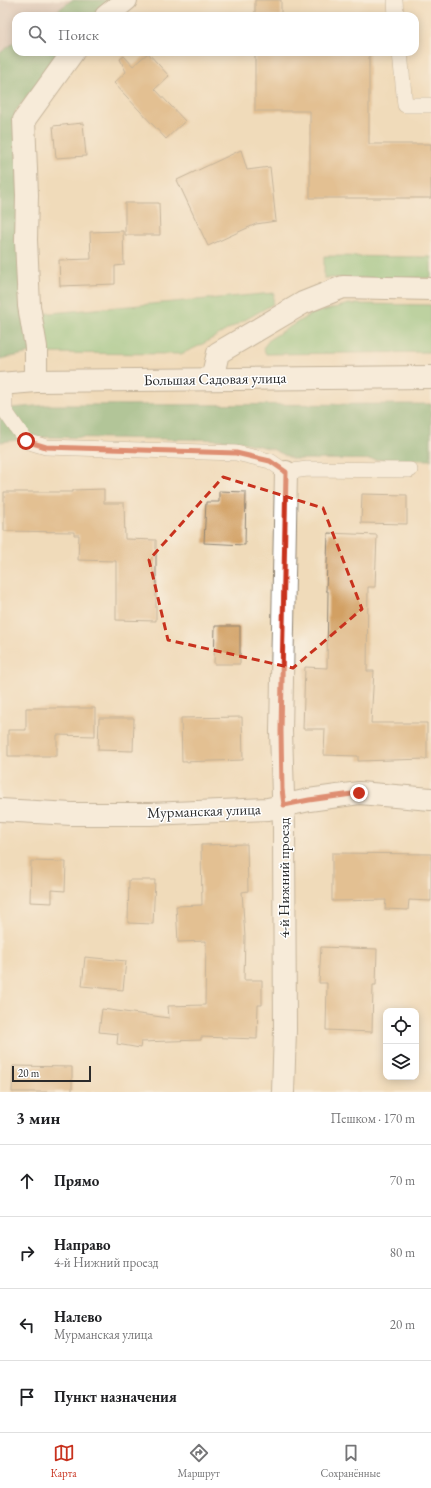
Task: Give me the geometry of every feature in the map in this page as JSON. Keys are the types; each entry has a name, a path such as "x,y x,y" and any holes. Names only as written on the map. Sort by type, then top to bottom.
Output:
{"street":[{"path":"111,12 126,0"},
{"path":"36,381 36,347 28,306 26,240 27,195 24,120 70,56"},
{"path":"212,379 218,353 303,302 343,287 431,289"},
{"name":"Большая Садовая улица","path":"2,384 36,381 431,377"},
{"name":"4-й Нижний проезд","path":"283,1092 285,1030 284,805 282,789 281,731 286,472"},
{"name":"Мурманская улица","path":"0,810 72,814 150,814 268,809 309,800 359,793 431,799"}],"lane":[{"path":"395,0 396,12"},
{"path":"400,56 405,105 431,105"},
{"path":"2,384 5,411 26,441 46,447 236,453 270,461 286,472 308,469 410,470"}],"highlighted area":[{"path":"223,477 323,508 362,609 293,668 168,640 149,560"}],"shaded area":[{"path":"0,0 72,0 56,12 12,12 12,44 0,53"}],"green space":[{"path":"72,0 116,0 102,12 56,12"},
{"path":"12,44 12,56 61,56 15,112 18,182 31,353 0,359 0,53"},
{"path":"324,256 431,257 431,278 324,278"},
{"path":"274,293 273,304 199,346 181,354 31,353 28,315"},
{"path":"349,304 431,305 431,352 266,354 263,348 270,339 311,314"},
{"path":"431,404 431,460 293,459 272,449 233,440 47,437 0,442 0,409 46,405"}],"building":[{"path":"255,0 281,0 281,12 255,12"},
{"path":"124,56 133,66 145,56 151,56 169,76 155,89 185,121 166,139 114,83 126,72 120,59"},
{"path":"255,56 369,56 369,144 431,144 431,198 310,198 310,111 255,111"},
{"path":"83,123 86,156 56,158 53,126"},
{"path":"241,150 247,170 270,167 276,221 256,224 208,246 177,180"},
{"path":"125,203 159,203 160,235 125,235"},
{"path":"123,231 124,265 115,266 115,284 60,286 59,260 91,259 90,232"},
{"path":"104,489 104,503 124,503 125,539 156,540 156,621 116,620 116,561 78,560 79,535 74,535 74,532 4,531 4,492 73,492 73,490"},
{"path":"219,491 246,492 245,545 204,543 206,502 219,502"},
{"path":"362,494 407,495 407,524 361,523"},
{"path":"328,533 377,535 375,587 368,587 367,671 374,671 371,723 427,723 427,759 358,761 358,756 324,755 325,729 303,729 305,667 327,668 328,591 326,591"},
{"path":"215,626 240,626 240,664 214,664"},
{"path":"26,708 95,708 95,736 57,735 57,756 8,756 8,730 26,730"},
{"path":"242,717 243,760 182,762 181,718"},
{"path":"99,718 134,718 133,751 98,750"},
{"path":"247,844 248,891 242,892 245,937 244,980 262,980 262,1005 258,1005 257,1039 201,1037 201,1040 141,1042 140,1048 117,1044 118,1034 99,1032 102,1009 169,1018 168,1006 205,1005 206,941 178,942 176,906 202,905 201,845"},
{"path":"332,853 431,854 431,901 409,900 408,910 385,909 386,900 332,901"},
{"path":"31,861 66,862 65,891 52,890 52,903 30,902"},
{"path":"129,880 155,880 153,924 128,923"},
{"path":"321,947 377,949 376,985 373,985 372,1032 326,1030 327,983 319,983"},
{"path":"85,957 126,961 123,990 82,986"},
{"path":"13,1066 72,1067 72,1092 12,1092"}],"route":[{"path":"26,441 46,447 236,453 270,461 286,472 281,731 282,789 284,805 359,793"}]}
